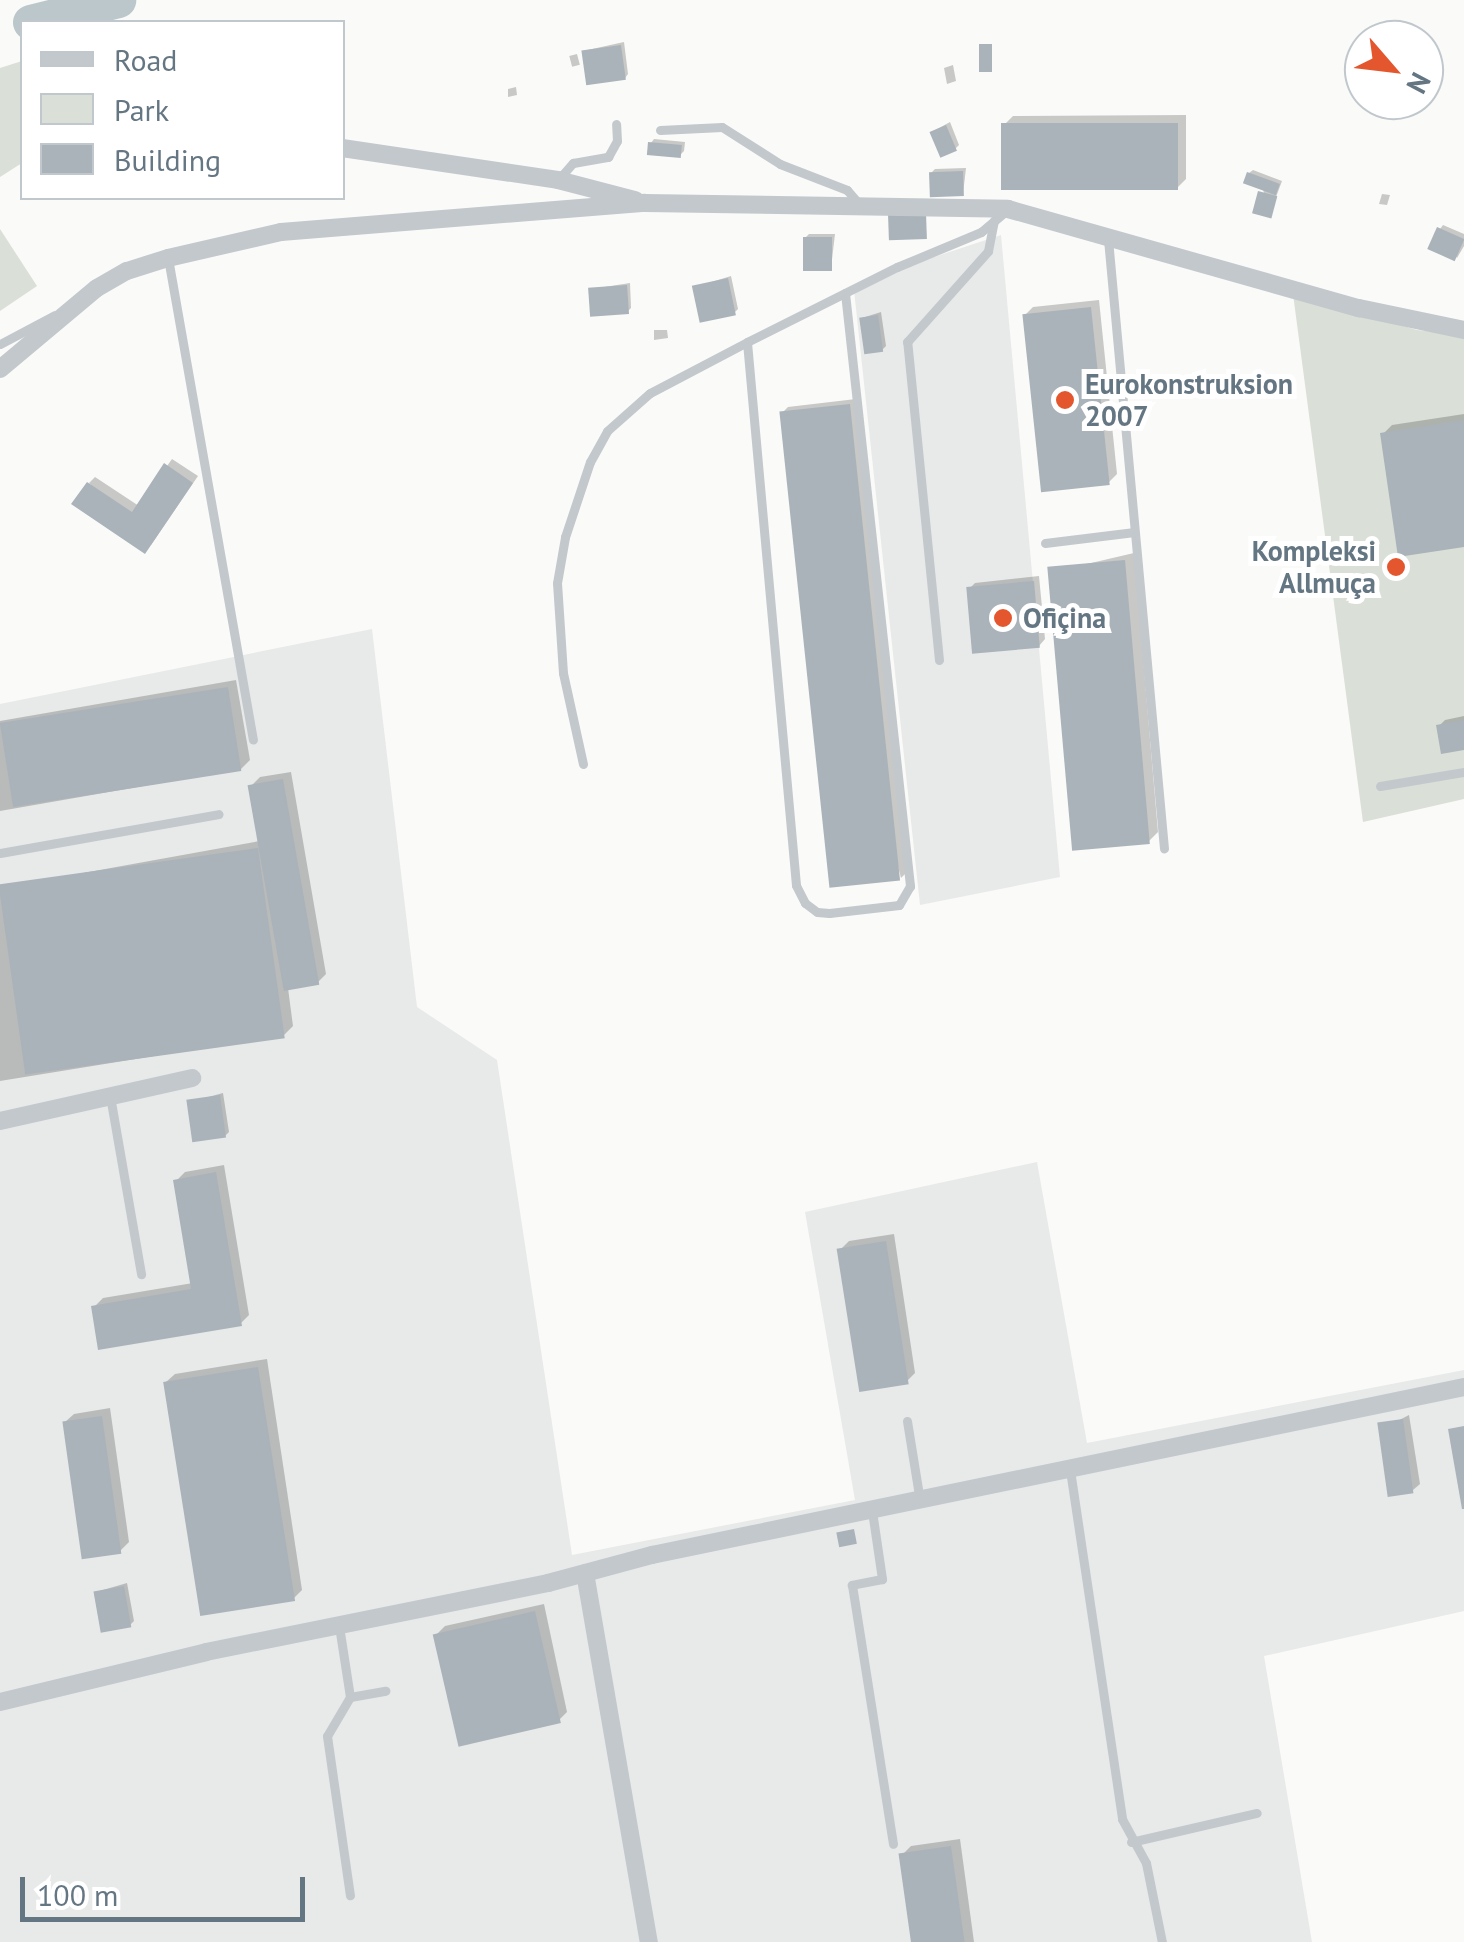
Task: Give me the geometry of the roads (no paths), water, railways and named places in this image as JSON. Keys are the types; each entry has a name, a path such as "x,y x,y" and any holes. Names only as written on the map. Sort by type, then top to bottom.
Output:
{"street":[{"path":"345,148 558,180 645,202"},
{"path":"0,370 70,307 127,272 168,258 281,232 645,202 1001,215 1107,236 1409,322 1464,330"},
{"path":"0,1120 192,1078"},
{"path":"0,1702 206,1652 1464,1386"},
{"path":"584,1573 649,1942"}],"lane":[{"path":"558,180 573,163 608,156 618,141 616,124"},
{"path":"660,130 722,127 780,164 847,190 862,209"},
{"path":"583,764 564,674 557,584 565,537 590,462 607,431 650,393 845,292 981,232 1001,215"},
{"path":"939,660 906,342 988,251 1001,215"},
{"path":"1107,236 1164,848"},
{"path":"168,258 253,740"},
{"path":"747,342 796,886 798,894 818,912 888,908 906,898 910,876 845,292"},
{"path":"0,344 70,307"},
{"path":"1045,543 1134,532"},
{"path":"1380,786 1464,772"},
{"path":"0,853 219,814"},
{"path":"110,1096 142,1274"},
{"path":"908,1421 920,1501"},
{"path":"1070,1470 1122,1819 1131,1842 1146,1862 1162,1942"},
{"path":"872,1511 882,1579 852,1585 893,1844"},
{"path":"339,1626 350,1698 327,1736 350,1894"},
{"path":"350,1698 385,1691"},
{"path":"1131,1842 1257,1813"}],"waterway":[{"path":"38,20 118,0"}],"place":[{"name":"Eurokonstruksion 2007","path":"1065,400"},
{"name":"Kompleksi Allmuça","path":"1396,567"},
{"name":"Ofiçina","path":"1003,618"}]}
